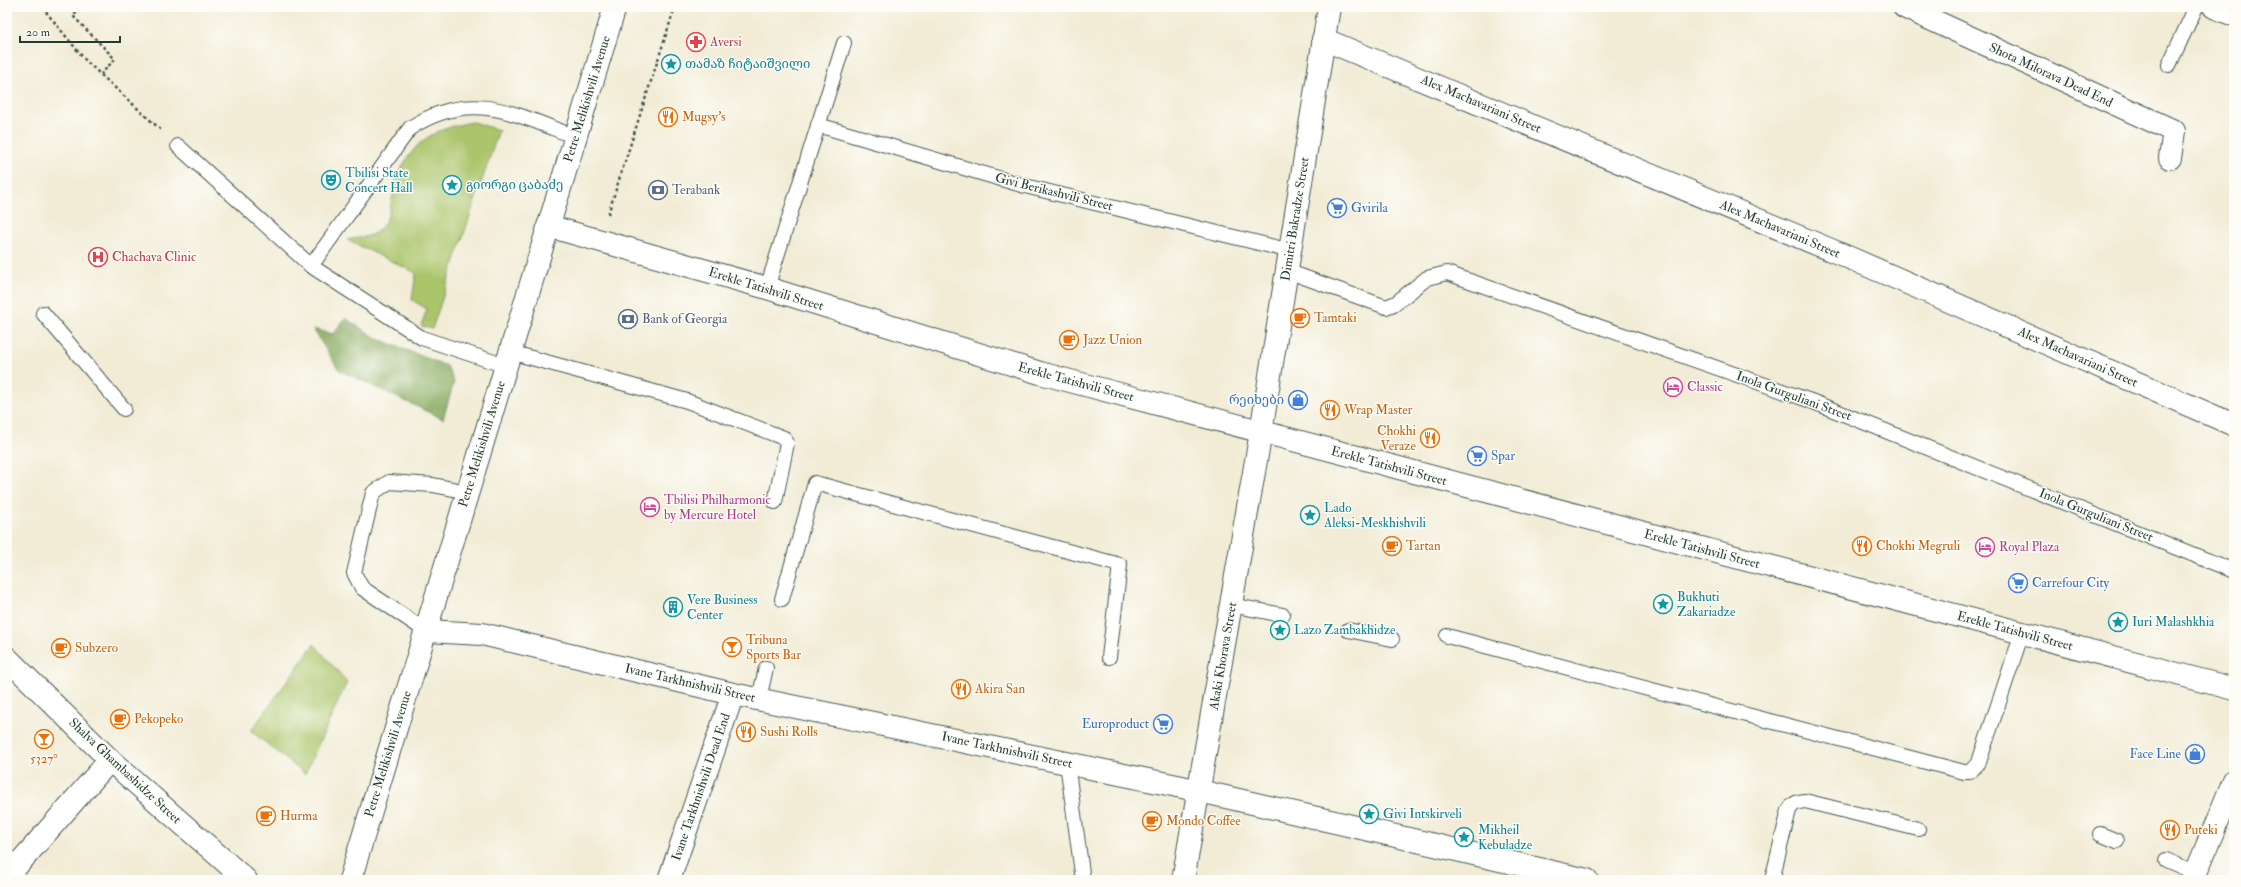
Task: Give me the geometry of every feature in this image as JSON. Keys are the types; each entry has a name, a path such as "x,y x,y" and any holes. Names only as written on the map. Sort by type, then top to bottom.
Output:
{"street":[{"name":"Petre Melikishvili Avenue","path":"350,880 615,7"},
{"name":"Dimitri Bakradze Street","path":"1261,432 1329,7"},
{"name":"Shota Milorava Dead End","path":"1904,7 2174,131 2170,158"},
{"path":"2214,7 2234,15"},
{"name":"Alex Machavariani Street","path":"1324,39 1836,252 2234,425"},
{"name":"Erekle Tatishvili Street","path":"548,226 767,288 1040,373 2234,689"},
{"name":"Akaki Khorava Street","path":"1183,880 1200,791 1261,432"},
{"name":"Ivane Tarkhnishvili Street","path":"426,631 482,634 733,694 1200,791 1587,880"},
{"name":"Shalva Ghambashidze Street","path":"7,658 110,760 246,880"},
{"name":"Ivane Tarkhnishvili Dead End","path":"669,880 733,694"},
{"path":"7,877 110,760"},
{"path":"2194,876 2234,780"}],"lane":[{"path":"2169,65 2196,7"},
{"path":"767,288 844,43"},
{"path":"311,266 410,128 429,116 452,108 474,106 505,111 576,137"},
{"name":"Givi Berikashvili Street","path":"818,125 1289,261"},
{"path":"178,146 311,266 422,338 687,401 784,438 787,443 775,502"},
{"name":"Inola Gurguliani Street","path":"1289,261 1386,307 1396,303 1427,278 1447,273 1812,401 2234,571"},
{"path":"43,313 124,410"},
{"path":"426,631 362,588 354,573 373,493 389,482 433,485 468,492"},
{"path":"782,599 815,483 1120,565 1110,657"},
{"path":"1232,606 1283,615"},
{"path":"1348,630 1392,639"},
{"path":"1447,636 1964,772 1970,772 1979,762 2022,633"},
{"path":"759,699 766,668"},
{"path":"1067,763 1083,880"},
{"path":"1772,880 1789,810 1792,804 1805,801 1918,829"},
{"path":"2100,834 2117,841"},
{"path":"2166,860 2194,876"}],"path":[{"path":"42,7 86,61 178,146"},
{"path":"80,7 73,16 115,59 101,74"},
{"path":"607,217 675,7"}],"green space":[{"path":"473,122 499,130 432,329 421,326 427,309 412,300 416,273 347,240 371,235 379,230 384,224 388,216 399,173 420,143 438,132 460,124"},
{"path":"345,318 378,339 447,366 454,382 443,419 339,370 313,329 333,334"},
{"path":"314,644 347,682 305,774 251,731"}],"place":[{"name":"Aversi","path":"696,42"},
{"name":"თამაზ ჩიტაიშვილი","path":"671,64"},
{"name":"Mugsy's","path":"668,117"},
{"name":"Tbilisi State Concert Hall","path":"331,180"},
{"name":"გიორგი ცაბაძე","path":"452,185"},
{"name":"Terabank","path":"658,190"},
{"name":"Gvirila","path":"1337,208"},
{"name":"Chachava Clinic","path":"98,257"},
{"name":"Tamtaki","path":"1300,318"},
{"name":"Bank of Georgia","path":"628,319"},
{"name":"Jazz Union","path":"1069,340"},
{"name":"Classic","path":"1673,387"},
{"name":"რეიხები","path":"1298,400"},
{"name":"Wrap Master","path":"1330,410"},
{"name":"Chokhi Veraze","path":"1430,438"},
{"name":"Spar","path":"1477,456"},
{"name":"Tbilisi Philharmonic by Mercure Hotel","path":"650,507"},
{"name":"Lado Aleksi-Meskhishvili","path":"1310,515"},
{"name":"Tartan","path":"1392,546"},
{"name":"Chokhi Megruli","path":"1862,546"},
{"name":"Royal Plaza","path":"1985,547"},
{"name":"Carrefour City","path":"2018,583"},
{"name":"Bukhuti Zakariadze","path":"1663,604"},
{"name":"Vere Business Center","path":"673,607"},
{"name":"Iuri Malashkhia","path":"2118,622"},
{"name":"Lazo Zambakhidze","path":"1280,630"},
{"name":"Tribuna Sports Bar","path":"732,647"},
{"name":"Subzero","path":"61,648"},
{"name":"Akira San","path":"961,689"},
{"name":"Pekopeko","path":"120,719"},
{"name":"Europroduct","path":"1163,724"},
{"name":"Sushi Rolls","path":"746,732"},
{"name":"5327°","path":"44,739"},
{"name":"Face Line","path":"2195,754"},
{"name":"Givi Intskirveli","path":"1369,814"},
{"name":"Hurma","path":"266,816"},
{"name":"Mondo Coffee","path":"1152,821"},
{"name":"Puteki","path":"2170,830"},
{"name":"Mikheil Kebuladze","path":"1464,837"}]}
